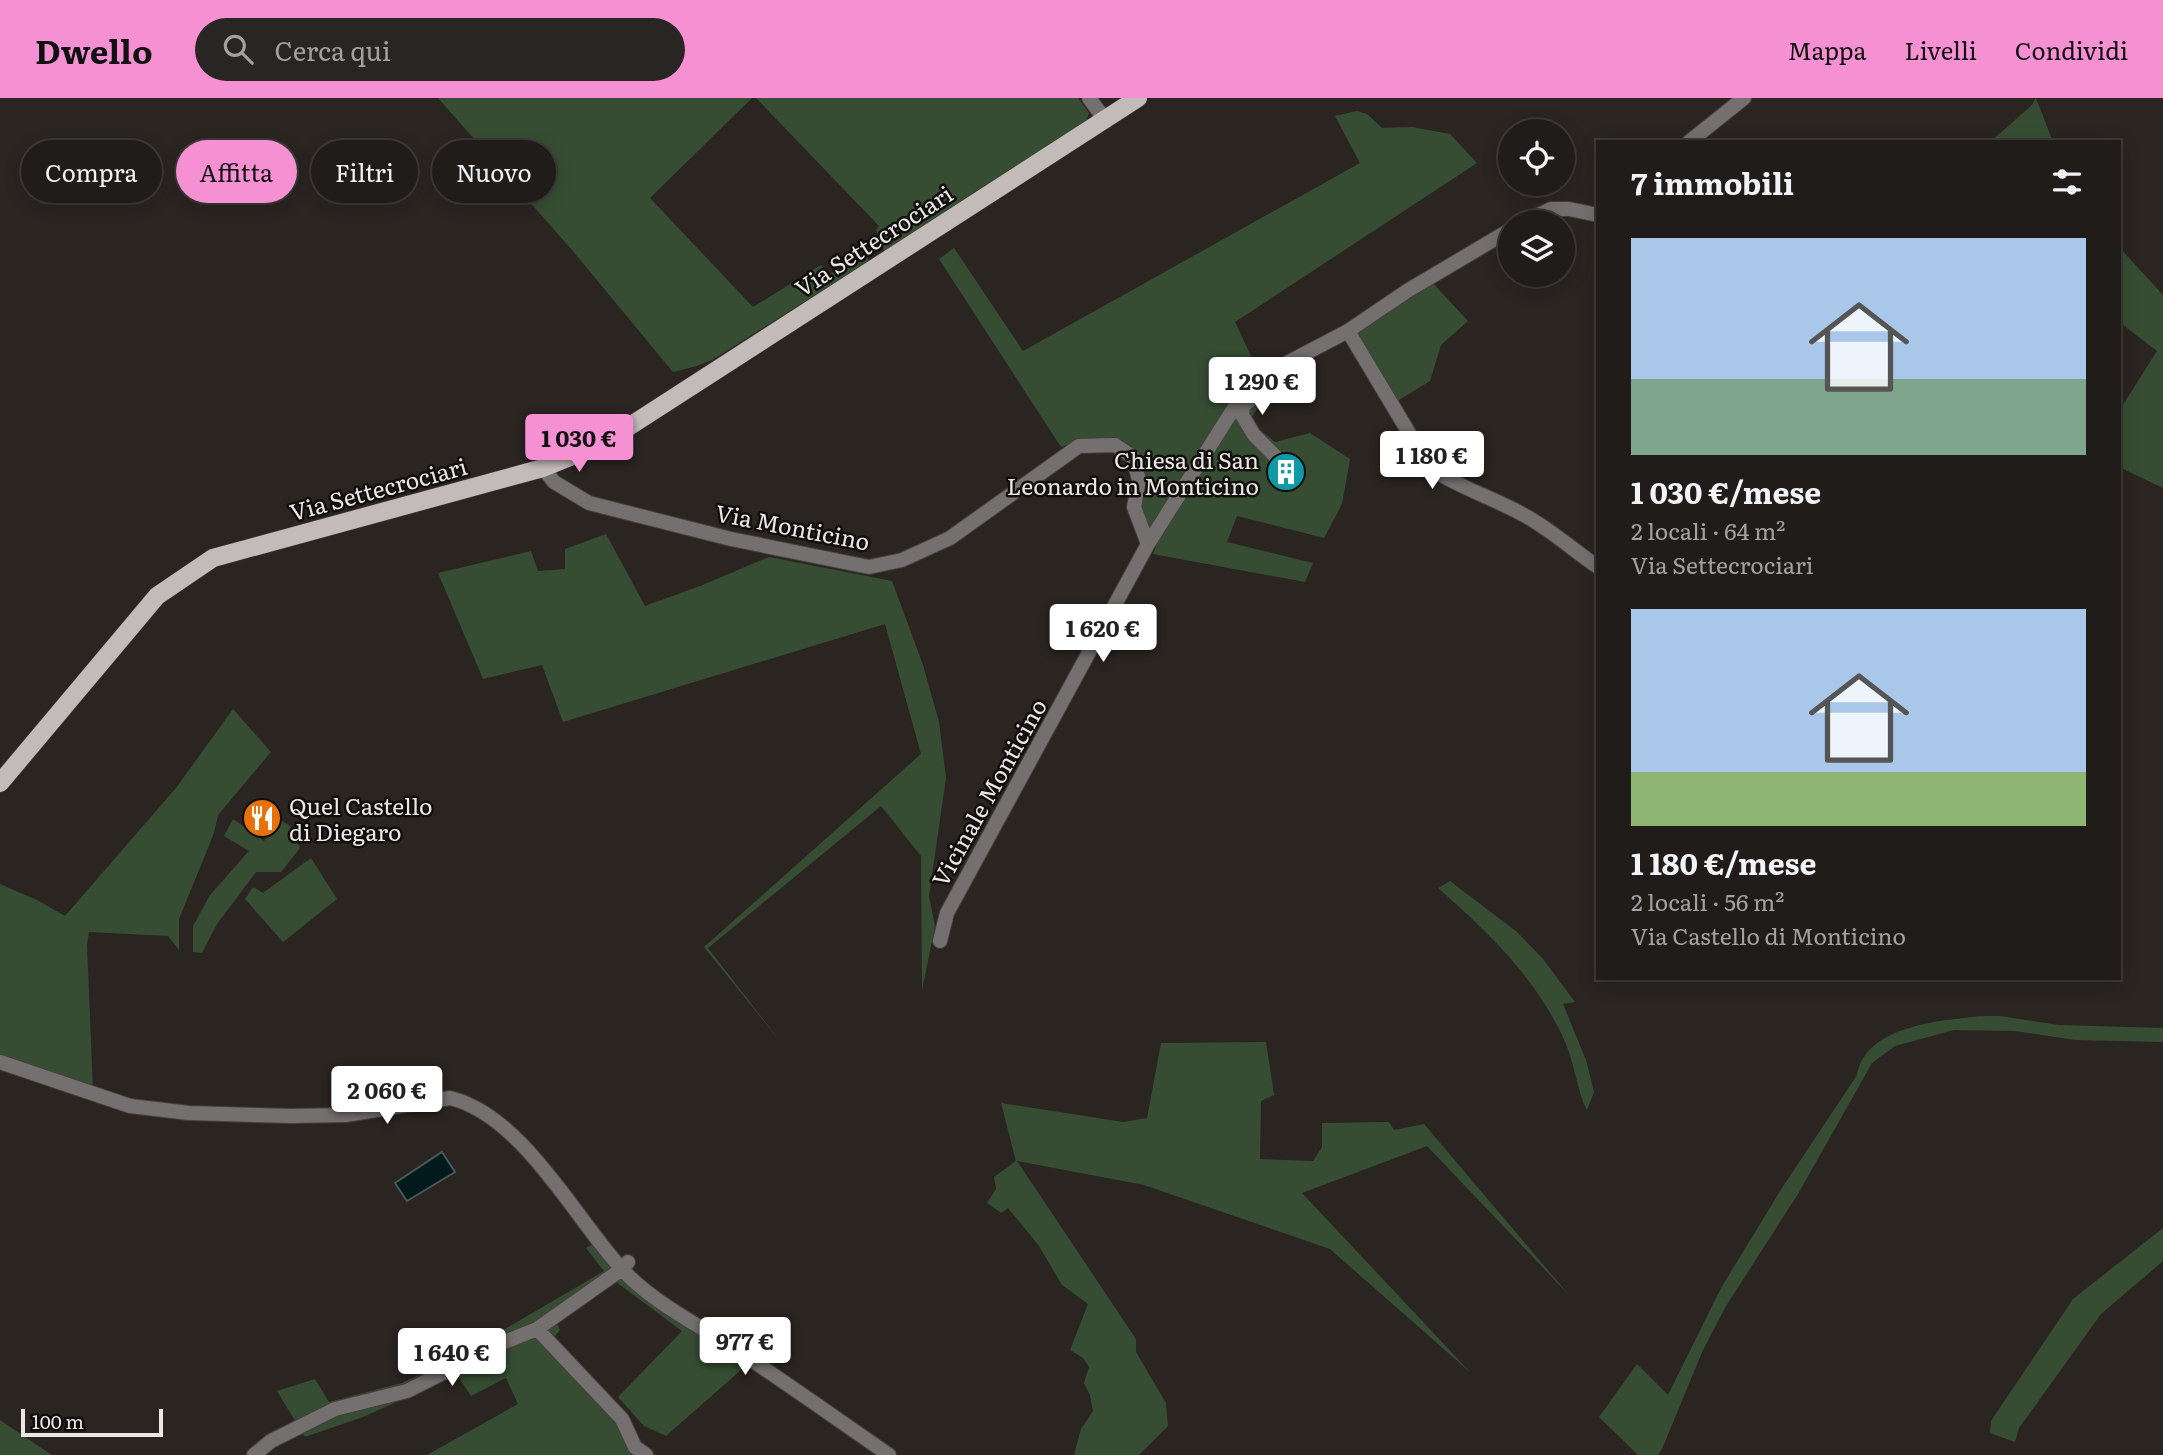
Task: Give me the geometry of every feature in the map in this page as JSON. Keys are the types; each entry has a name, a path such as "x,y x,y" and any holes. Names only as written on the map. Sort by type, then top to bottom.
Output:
{"main road":[{"name":"Via Settecrociari","path":"0,783 158,596 213,558 543,468 602,444 1138,98"}],"street":[{"path":"1089,98 1106,121"},
{"path":"1692,140 1744,98"},
{"path":"1548,210 1574,210"},
{"path":"1575,210 1596,215"},
{"name":"Vicinale Monticino","path":"940,941 947,913 1148,544 1234,408 1261,380 1348,331 1407,290 1498,237"},
{"path":"1348,331 1430,468 1450,482 1483,494 1525,516 1596,566"},
{"path":"1261,380 1257,395 1243,406 1242,415 1254,435 1276,457"},
{"name":"Via Monticino","path":"543,468 554,482 589,503 732,539 869,567 902,560 950,538 1079,446 1115,445 1133,457 1139,480 1134,507 1148,544"},
{"path":"0,1062 130,1106 189,1113 345,1115 450,1098 466,1102 490,1116 536,1158 568,1204 659,1300 734,1348 889,1455"},
{"path":"254,1455 271,1441 335,1409 407,1391 502,1343 537,1329 625,1265"},
{"path":"537,1329 622,1419 635,1447 646,1455"}],"green space":[{"path":"438,98 752,98 650,198 753,307 821,265 827,276 865,251 869,261 712,360 673,372 531,203 556,203 556,140 475,140"},
{"path":"756,98 1078,98 1089,113 1086,122 973,193 885,253 876,230 879,226"},
{"path":"2036,98 2052,140 1992,140 2032,105"},
{"path":"1357,111 1367,114 1382,128 1412,127 1450,134 1477,163 1235,322 1261,377 1149,537 1139,507 1138,456 1083,441 1061,447 939,259 954,248 1023,351 1360,163 1335,116"},
{"path":"2121,249 2163,295 2163,488 2121,468 2121,408 2157,351 2121,324"},
{"path":"1429,279 1468,321 1441,345 1430,381 1394,403 1346,334"},
{"path":"1286,368 1249,421 1275,442 1310,433 1350,459 1342,504 1324,538 1237,516 1227,542 1313,563 1305,582 1153,554 1178,505 1216,446 1247,406"},
{"path":"606,534 645,606 769,557 892,581 923,665 939,722 946,778 929,896 935,926 922,991 921,856 881,806 708,948 780,1041 704,947 921,754 885,624 563,722 542,665 483,679 438,573 531,551 538,571 565,569 565,549"},
{"path":"233,709 271,752 218,815 214,833 179,919 179,950 168,936 89,932 87,945 93,1091 0,1055 0,884 65,916 176,788"},
{"path":"233,819 264,841 279,819 290,826 300,848 281,872 256,872 217,924 202,953 193,952 193,926 210,895 249,851 224,836"},
{"path":"311,858 337,899 283,942 245,899 253,887 263,893"},
{"path":"1450,881 1517,932 1543,959 1575,1002 1563,1004 1586,1060 1594,1092 1587,1110 1565,1043 1550,1013 1508,956 1475,921 1438,888"},
{"path":"2000,1016 2059,1025 2163,1028 2163,1042 2075,1040 2015,1031 1954,1030 1895,1046 1872,1063 1798,1194 1726,1306 1703,1350 1662,1449 1658,1455 1638,1455 1599,1417 1637,1364 1668,1395 1721,1288 1782,1188 1857,1075 1863,1058 1874,1045 1907,1029 1945,1020"},
{"path":"1266,1042 1274,1095 1261,1101 1260,1159 1313,1161 1322,1147 1322,1123 1389,1122 1394,1130 1424,1124 1569,1295 1427,1146 1302,1193 1471,1373 1330,1249 1144,1185 1017,1161 1136,1339 1136,1352 1166,1403 1168,1426 1139,1455 1074,1455 1081,1429 1093,1411 1084,1383 1089,1367 1083,1358 1070,1350 1088,1304 1062,1285 1039,1246 1008,1208 1001,1213 987,1203 996,1189 994,1177 1016,1161 1001,1103 1123,1122 1147,1118 1161,1043"},
{"path":"2163,1228 2163,1261 2101,1314 2019,1428 2015,1442 1990,1433 1991,1421 2073,1299"},
{"path":"593,1244 749,1363 666,1436 644,1426 618,1397 682,1331 612,1279 557,1323 560,1330 551,1341 622,1425 639,1455 427,1455 518,1404 506,1378 471,1396 457,1375 363,1417 305,1437 277,1391 315,1379 329,1402 402,1383 469,1350 604,1271 586,1248"},
{"path":"0,1420 52,1455 0,1455"}],"water":[{"path":"442,1152 455,1172 407,1201 395,1183"}],"place":[{"name":"Chiesa di San Leonardo in Monticino","path":"1286,472"},
{"name":"Quel Castello di Diegaro","path":"262,818"}]}
